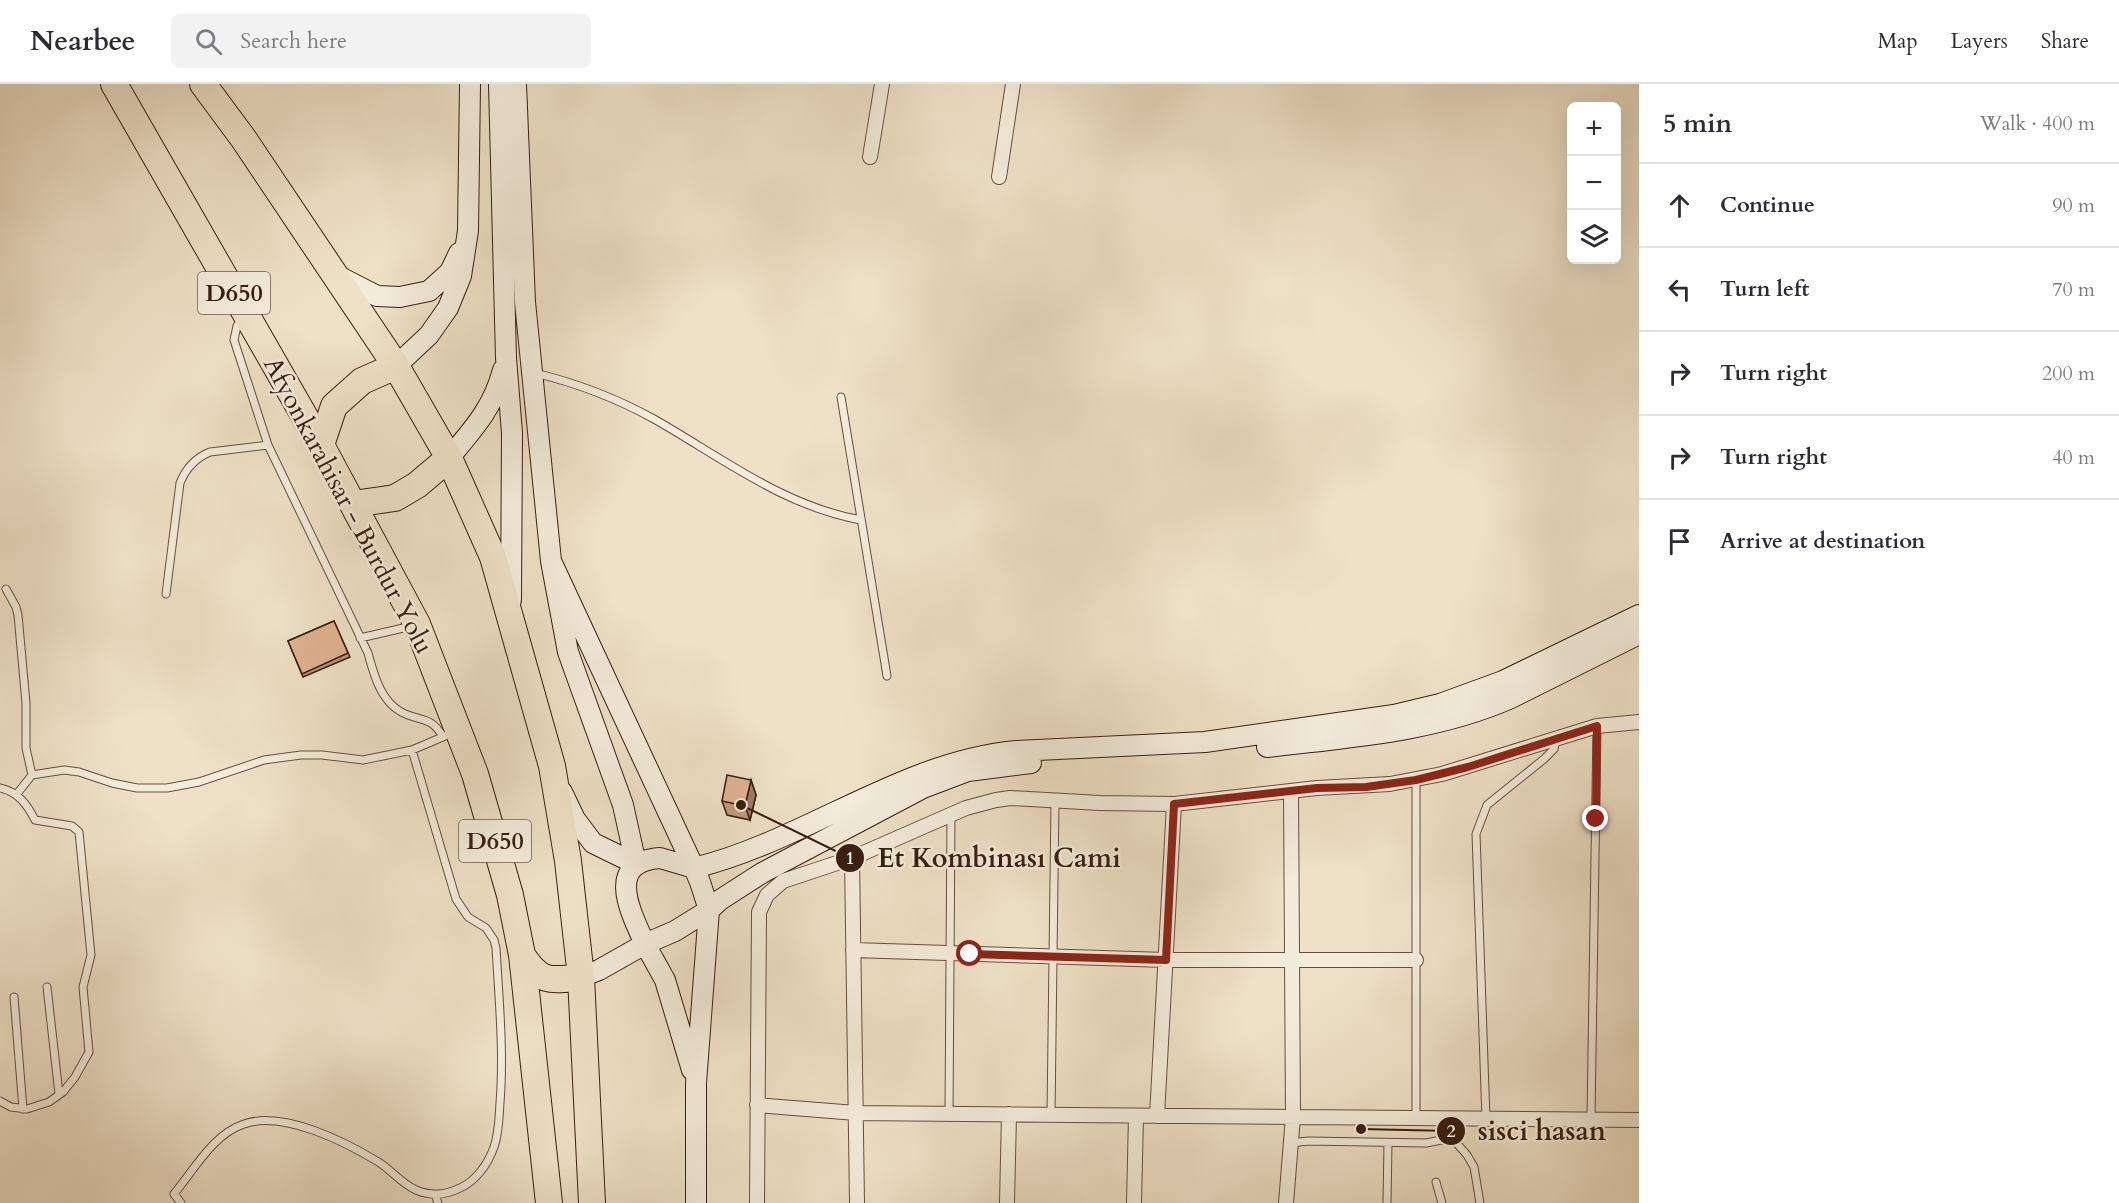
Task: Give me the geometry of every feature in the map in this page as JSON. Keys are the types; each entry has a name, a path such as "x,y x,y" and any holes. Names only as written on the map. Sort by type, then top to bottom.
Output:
{"highway":[{"name":"Afyonkarahisar - Burdur Yolu","path":"114,84 321,445 417,624 451,733 475,774 510,895 522,955 549,1203"},
{"name":"D650","path":"203,84 243,138 396,366 448,458 493,557 553,776 568,861 581,977 592,1203"},
{"path":"321,445 334,406 362,381 396,366"},
{"path":"353,504 395,498 417,485 448,458"},
{"path":"522,955 531,970 547,979 581,977"}],"main road":[{"path":"396,366 429,335 448,308 461,276 468,231 470,84"},
{"path":"499,84 506,358 512,433 511,618"},
{"path":"516,84 525,302 551,561 568,652 623,805 636,864"},
{"path":"336,275 377,296 400,297 429,291 450,272 468,231"},
{"path":"448,458 484,416 497,391 506,358"},
{"path":"551,561 694,868 709,910 696,1083 696,1203"},
{"path":"696,1083 665,980 645,944 627,901 628,876 636,864 648,859 660,858 694,868 737,856 915,776 951,763 988,754 1227,740 1394,715 1440,704 1503,681 1639,615"},
{"path":"581,977 675,931 772,868 923,788 968,771 1034,763 1215,753 1409,729 1491,707 1639,634"},
{"path":"553,776 575,819 593,843 636,864"}],"street":[{"path":"870,157 882,84"},
{"path":"999,177 1013,84"},
{"path":"757,1203 759,912 771,890 783,881 852,858 981,803 1011,798 1174,804 1317,788 1366,787 1416,780 1468,767 1597,726 1639,722"},
{"path":"1286,1203 1293,1117 1291,792"},
{"path":"1157,1116 1174,804"},
{"path":"852,858 857,1203"},
{"path":"853,950 1166,960 1416,960"},
{"path":"757,1105 856,1113 1639,1120"},
{"path":"1007,1203 1009,1114"},
{"path":"1134,1203 1136,1116"}],"lane":[{"path":"245,312 237,326 234,340 268,445 368,654 377,684 398,710 423,718 451,733"},
{"path":"532,373 566,381 606,396 653,419 733,468 792,499 832,514 861,520"},
{"path":"841,397 887,676"},
{"path":"166,594 180,483 188,467 210,452 268,445"},
{"path":"6,589 18,615 26,703 26,748 32,775"},
{"path":"360,638 417,624"},
{"path":"1592,1119 1597,726"},
{"path":"16,795 32,775 64,770 137,788 167,788 199,782 248,764 281,757 322,755 363,760 412,750 451,733"},
{"path":"1486,1119 1476,834 1487,805 1544,759 1554,749 1556,739"},
{"path":"181,1203 174,1194 217,1140 236,1126 264,1120 293,1125 331,1138 382,1164 415,1190 435,1194 463,1187 478,1174 489,1158 498,1133 503,1063 494,940 481,923 468,917 456,899 412,750"},
{"path":"1416,780 1416,1118"},
{"path":"0,788 16,795 27,805 35,820 78,829 91,955 83,987 89,1052 75,1077 59,1094 42,1106 23,1109 11,1107 0,1101"},
{"path":"1051,1115 1055,801"},
{"path":"949,1114 951,814"},
{"path":"47,987 59,1094"},
{"path":"14,997 23,1109"},
{"path":"1445,1118 1452,1138 1474,1167 1480,1203"},
{"path":"1291,1143 1308,1141 1426,1143 1452,1138"},
{"path":"1387,1203 1388,1143"},
{"path":"1436,1182 1442,1203"},
{"path":"435,1194 438,1203"}],"building":[{"path":"334,621 348,653 302,674 288,641"},
{"path":"727,775 751,780 745,806 722,801"}],"place":[{"name":"Et Kombinası Cami","path":"741,805"},
{"name":"sisci hasan","path":"1361,1129"}],"route":[{"path":"970,954 1166,960 1174,804 1317,788 1366,787 1416,780 1468,767 1597,726 1596,819"}]}
